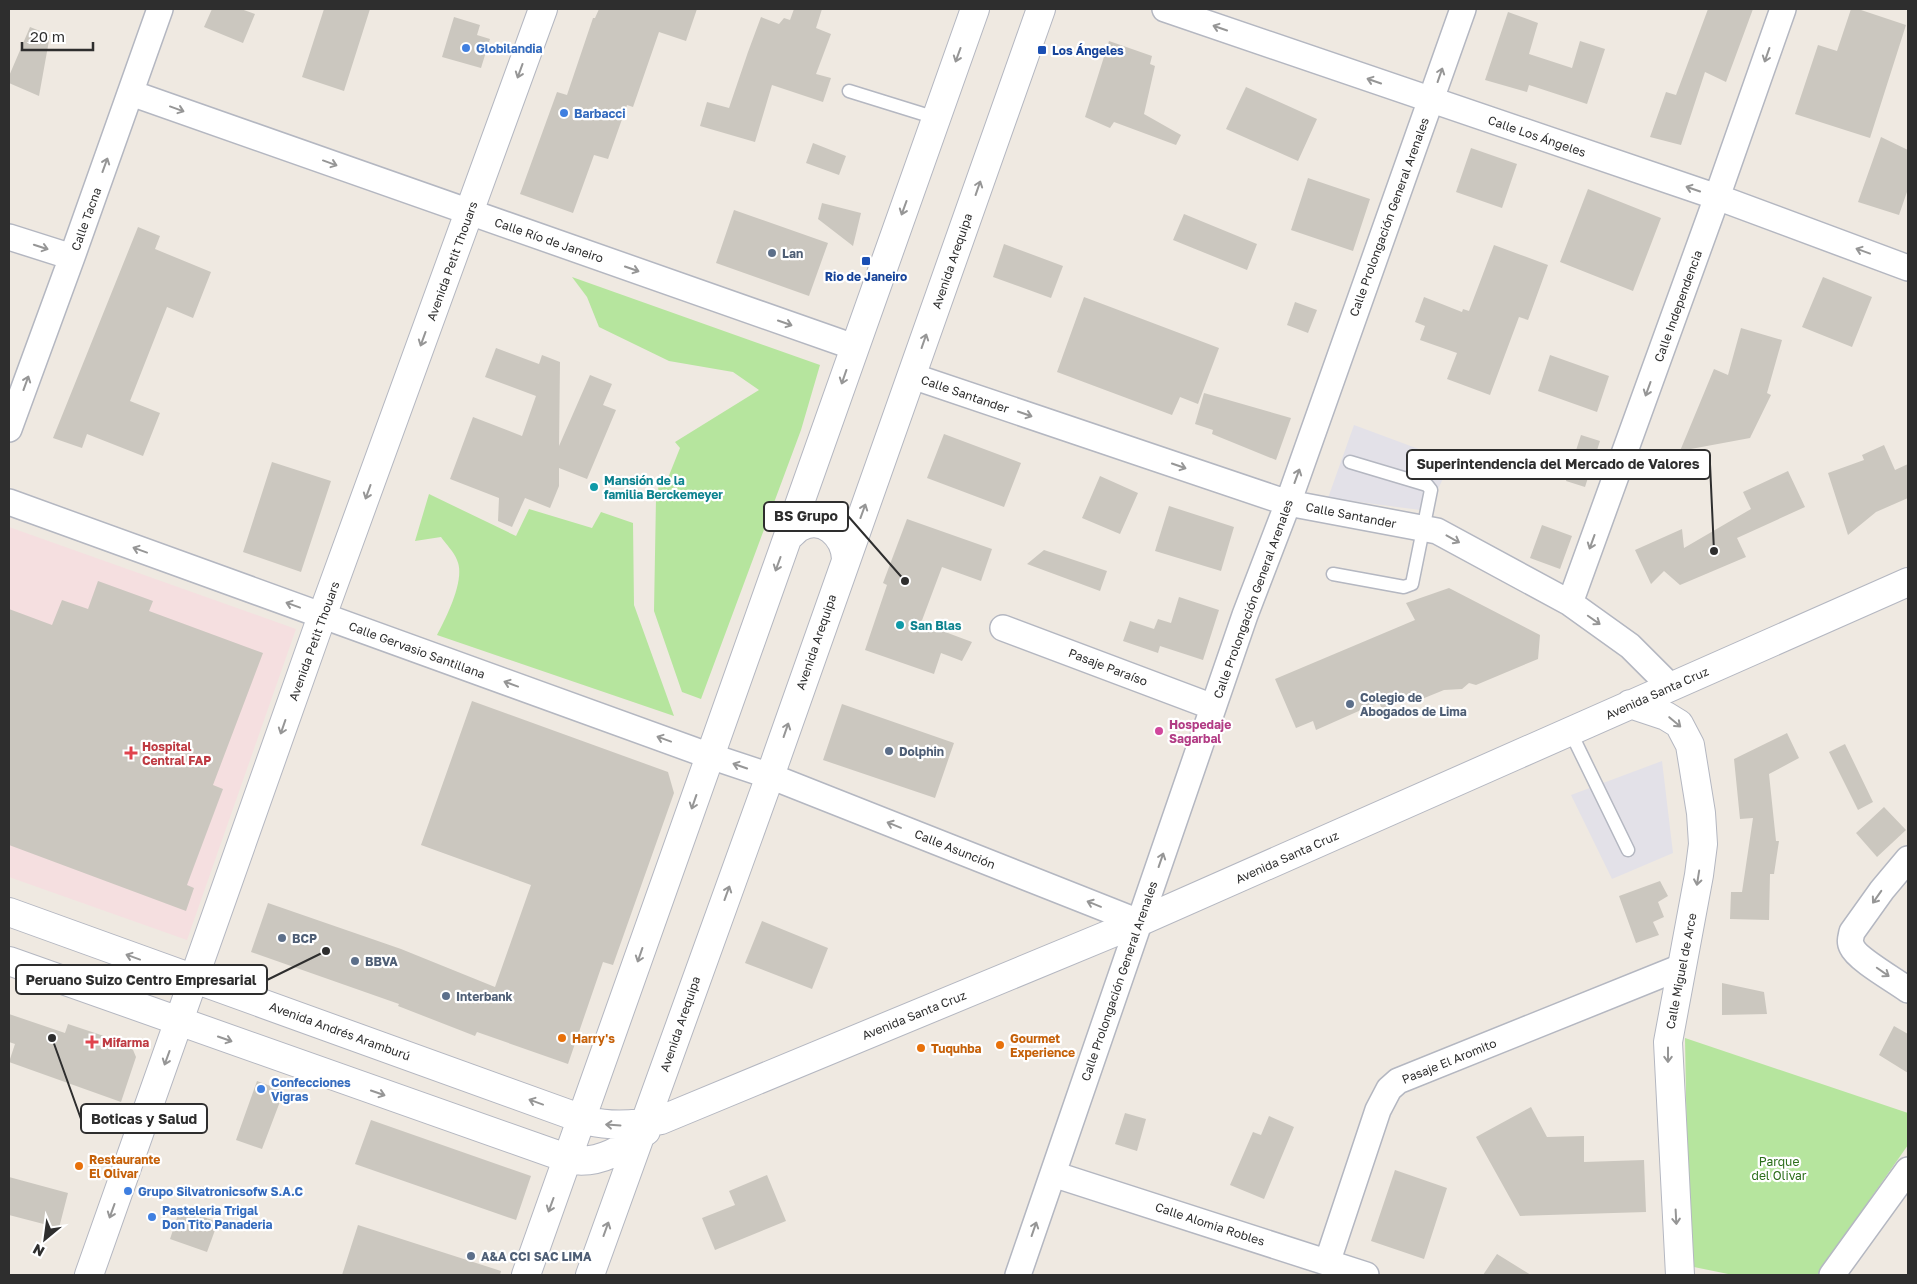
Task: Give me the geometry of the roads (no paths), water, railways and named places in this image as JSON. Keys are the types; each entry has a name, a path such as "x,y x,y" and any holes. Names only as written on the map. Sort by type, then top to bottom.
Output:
{"main road":[{"name":"Avenida Petit Thouars","path":"89,1275 322,616 543,9"},
{"path":"526,1275 975,9"},
{"name":"Avenida Arequipa","path":"590,1275 649,1126 1040,9"},
{"path":"788,537 801,526 818,524 828,527 837,533 843,542 846,559"},
{"name":"Avenida Santa Cruz","path":"649,1126 1139,922 1908,582"},
{"name":"Calle Miguel de Arce","path":"1630,704 1666,716 1679,724 1690,745 1701,813 1703,844 1699,875 1670,1025 1668,1059 1680,1275"},
{"name":"Avenida Andrés Aramburú","path":"9,912 582,1119 616,1125 649,1126"},
{"path":"9,961 179,1023 567,1159 586,1162 602,1159 624,1147 649,1126"}],"street":[{"name":"Calle Tacna","path":"9,429 160,9"},
{"name":"Calle Los Ángeles","path":"1165,9 1717,197 1908,268"},
{"name":"Calle Prolongación General Arenales","path":"1018,1275 1213,707 1288,503 1463,9"},
{"name":"Calle Independencia","path":"1570,603 1783,9"},
{"name":"Calle Río de Janeiro","path":"131,92 854,347"},
{"path":"9,236 72,257"},
{"name":"Calle Santander","path":"912,376 1288,503 1437,531 1570,603 1630,646 1671,687"},
{"name":"Calle Gervasio Santillana","path":"9,502 710,756 770,776"},
{"name":"Pasaje Paraíso","path":"1003,628 1213,707"},
{"name":"Calle Asunción","path":"770,776 1139,922"},
{"path":"1908,859 1882,890 1852,932 1850,938 1850,944 1857,955 1908,990"},
{"name":"Pasaje El Aromito","path":"1328,1262 1378,1110 1389,1089 1398,1081 1682,967"},
{"path":"1832,1275 1908,1170"},
{"name":"Calle Alomia Robles","path":"1053,1174 1366,1275"}],"lane":[{"path":"849,91 936,118"},
{"path":"1333,574 1404,587 1412,584 1431,490 1427,485 1350,462"},
{"path":"1570,731 1628,850"}],"place":[{"name":"Globilandia","path":"466,48"},
{"name":"Los Ángeles","path":"1042,50"},
{"name":"Barbacci","path":"564,113"},
{"name":"Lan","path":"772,253"},
{"name":"Rio de Janeiro","path":"866,261"},
{"name":"Mansión de la familia Berckemeyer","path":"594,487"},
{"name":"Superintendencia del Mercado de Valores","path":"1714,551"},
{"name":"BS Grupo","path":"905,581"},
{"name":"San Blas","path":"900,625"},
{"name":"Colegio de Abogados de Lima","path":"1350,704"},
{"name":"Hospedaje Sagarbal","path":"1159,731"},
{"name":"Dolphin","path":"889,751"},
{"name":"Hospital Central FAP","path":"131,753"},
{"name":"BCP","path":"282,938"},
{"name":"Peruano Suizo Centro Empresarial","path":"326,951"},
{"name":"BBVA","path":"355,961"},
{"name":"Interbank","path":"446,996"},
{"name":"Boticas y Salud","path":"52,1038"},
{"name":"Harry's","path":"562,1038"},
{"name":"Mifarma","path":"92,1042"},
{"name":"Gourmet Experience","path":"1000,1045"},
{"name":"Tuquhba","path":"921,1048"},
{"name":"Confecciones Vigras","path":"261,1089"},
{"name":"Restaurante El Olivar","path":"79,1166"},
{"name":"Grupo Silvatronicsofw S.A.C","path":"128,1191"},
{"name":"Pasteleria Trigal Don Tito Panaderia","path":"152,1217"},
{"name":"A&A CCI SAC LIMA","path":"471,1256"}],"park label":[{"name":"Parque del Olivar","path":"1779,1168"}]}
